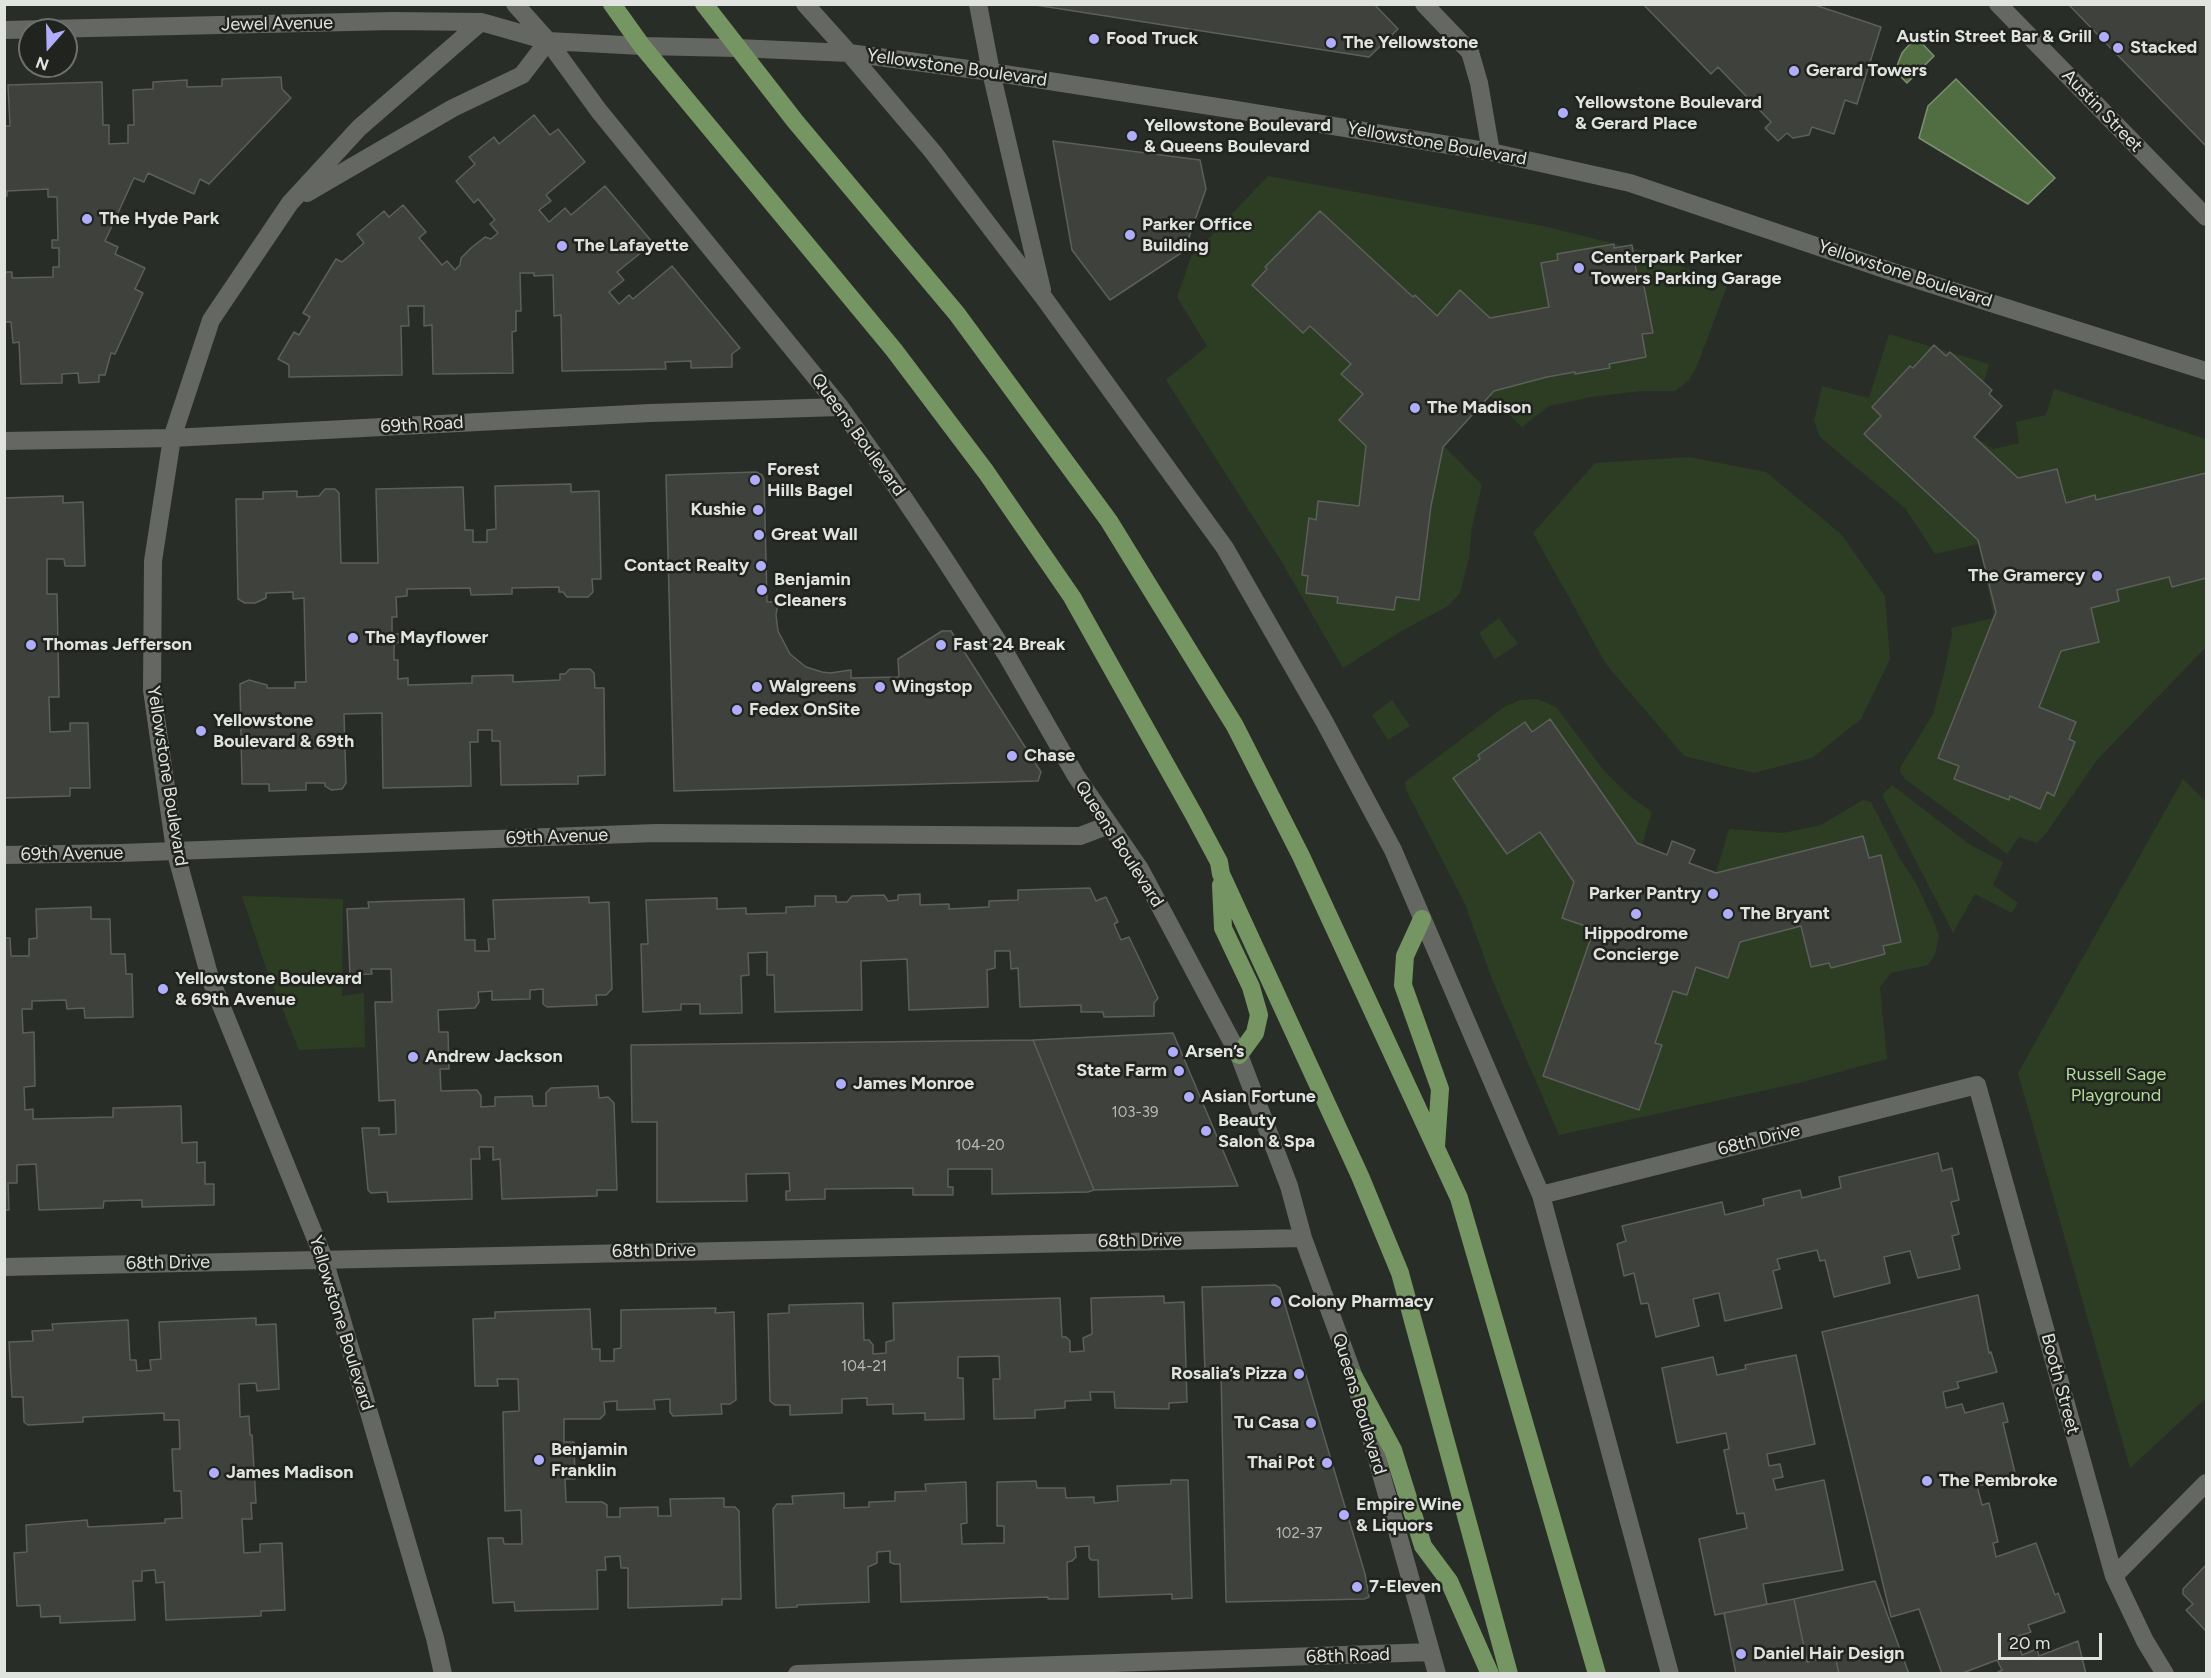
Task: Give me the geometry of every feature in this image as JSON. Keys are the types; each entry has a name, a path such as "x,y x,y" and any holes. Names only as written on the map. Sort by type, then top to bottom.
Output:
{"main road":[{"path":"612,4 642,46 894,350 986,472 1072,597 1219,862 1223,928 1251,987 1259,1015 1255,1034 1239,1055"},
{"path":"704,4 795,121 957,314 1108,521 1235,726 1301,856 1459,1198 1597,1674"},
{"path":"1221,874 1360,1176 1400,1273 1509,1674"},
{"path":"1422,919 1406,956 1403,985 1440,1089 1436,1147"},
{"path":"1354,1377 1393,1450 1423,1546 1449,1581 1490,1674"}],"street":[{"name":"Queens Boulevard","path":"515,4 548,40 599,111 840,407 893,482 1006,654 1076,776 1140,869 1239,1055 1289,1186 1303,1238 1354,1377 1437,1674"},
{"path":"805,4 913,127 1044,298 1225,548 1354,775 1393,850 1540,1195 1670,1674"},
{"path":"978,4 991,72 1044,298"},
{"path":"1424,4 1470,52 1479,83 1491,152"},
{"name":"Austin Street","path":"1998,4 2206,217"},
{"name":"Jewel Avenue","path":"4,30 393,21 481,22 548,40 642,46"},
{"name":"Yellowstone Boulevard","path":"443,1674 435,1638 324,1259 210,978 175,850 152,690 153,561 172,438 210,320 290,203 359,128 481,22"},
{"path":"290,203 443,114 522,75 548,40"},
{"name":"Yellowstone Boulevard","path":"642,46 849,53 991,72 1491,152 1630,183 1896,273 2206,371"},
{"name":"69th Road","path":"4,441 172,438 650,413 840,407"},
{"name":"69th Avenue","path":"4,855 656,833 1080,836 1109,825"},
{"name":"68th Drive","path":"1540,1195 1977,1085"},
{"name":"Booth Street","path":"1977,1085 2114,1576 2145,1641 2165,1674"},
{"name":"68th Drive","path":"4,1267 1303,1238"},
{"path":"2114,1576 2206,1483"},
{"name":"68th Road","path":"797,1674 1431,1652"}],"green space":[{"path":"1268,176 1543,226 1648,252 1727,286 1697,366 1689,380 1675,391 1641,391 1591,397 1549,406 1522,427 1490,396 1444,446 1482,485 1472,527 1469,558 1460,593 1448,606 1398,633 1343,668 1283,564 1166,380 1207,346 1177,297 1191,257"},
{"path":"1889,334 1989,364 1984,382 1992,390 1989,394 2002,406 1974,436 1993,449 2019,443 2016,422 2046,415 2054,389 2206,439 2206,647 2097,760 2037,843 2019,837 2007,854 1905,779 1900,772 1901,766 1933,714 1944,673 1952,634 1951,628 1994,618 1979,544 1935,554 1905,508 1820,437 1814,421 1822,386 1869,398"},
{"path":"1689,457 1766,472 1841,534 1885,596 1890,659 1861,719 1812,758 1754,773 1684,756 1606,664 1533,533 1595,463"},
{"path":"1499,618 1518,644 1495,659 1479,633"},
{"path":"1537,699 1556,707 1605,772 1631,797 1652,812 1642,845 1667,855 1672,841 1695,850 1689,863 1716,873 1729,829 1783,833 1821,825 1863,800 1871,802 1900,859 1915,881 1939,936 1935,955 1928,965 1891,973 1880,987 1887,1059 1799,1083 1559,1135 1492,979 1465,904 1406,790 1405,782 1504,707 1520,700"},
{"path":"1392,700 1410,726 1388,740 1372,715"},
{"name":"Russell Sage Playground","path":"2183,779 2206,802 2206,1398 2130,1468 2018,1073"},
{"path":"1892,785 1969,844 2003,862 1993,885 2018,903 2012,913 1975,894 1953,933 1882,795"},
{"path":"242,896 343,899 342,996 364,993 365,1047 299,1050 266,968"}],"shaded area":[{"path":"1916,37 1934,56 1907,83 1895,71 1902,53"},
{"path":"1956,79 2055,178 2028,204 1919,138 1928,106"}],"building":[{"name":"The Yellowstone","path":"1029,4 1374,4 1398,29 1369,57"},
{"name":"Gerard Towers","path":"1643,4 1812,4 1881,27 1857,104 1845,100 1834,134 1812,127 1809,135 1793,138 1787,133 1778,141 1765,128 1771,122 1718,67 1711,74"},
{"path":"2068,4 2206,4 2206,146 2166,105"},
{"name":"The Hyde Park","path":"281,77 282,89 291,98 209,184 200,179 194,194 148,173 144,182 134,178 105,241 118,247 115,254 145,268 135,289 143,293 115,354 111,353 105,375 99,375 99,382 79,383 78,373 62,374 62,383 21,384 19,342 13,343 11,322 4,322 4,272 12,272 12,278 53,277 53,267 59,267 59,248 52,248 52,240 58,240 57,197 48,197 48,189 7,191 7,196 4,196 4,126 10,126 8,85 102,82 103,125 109,125 109,144 128,143 128,125 134,125 133,90 153,89 153,82 187,80 187,87 222,86 222,79"},
{"name":"The Lafayette","path":"534,115 550,135 558,129 585,162 546,195 551,201 539,210 549,222 565,208 571,215 605,186 653,243 617,272 624,280 609,292 619,304 629,295 633,299 672,266 740,348 732,354 732,367 691,368 691,361 665,362 666,369 562,371 561,315 554,316 553,275 534,276 534,273 520,273 521,311 516,311 516,331 512,332 513,373 433,374 432,325 424,326 424,306 408,306 409,326 401,326 402,375 289,377 289,365 278,359 294,332 299,335 310,317 303,313 336,259 342,262 364,243 357,234 384,211 389,217 403,205 426,232 419,238 442,265 447,261 455,270 460,265 461,258 471,248 485,237 491,239 498,233 490,224 495,220 478,199 474,203 456,181 475,164 469,157 494,137 499,144"},
{"name":"Parker Office Building","path":"1053,141 1200,160 1206,189 1184,251 1110,300 1072,250"},
{"name":"The Madison","path":"1320,211 1413,297 1415,295 1437,316 1460,290 1490,318 1549,307 1541,263 1558,260 1557,254 1614,244 1614,248 1632,245 1637,276 1642,276 1653,333 1642,334 1646,357 1609,364 1610,368 1547,377 1494,391 1443,447 1431,506 1419,600 1396,597 1394,610 1337,603 1338,597 1306,593 1308,576 1302,575 1309,518 1316,520 1318,501 1359,506 1366,446 1339,420 1363,394 1341,374 1351,364 1310,326 1303,333 1252,285 1267,269 1265,267"},
{"name":"The Gramercy","path":"1934,345 1946,356 1950,352 1992,390 1989,394 2002,406 1974,437 2018,478 2057,469 2066,503 2095,495 2096,500 2206,473 2206,578 2172,587 2169,577 2117,590 2119,601 2091,608 2099,642 2061,651 2039,707 2076,722 2069,739 2075,742 2054,796 2047,792 2040,809 2010,796 2009,800 1954,779 1959,766 1938,758 1996,612 1978,540 1864,434 1881,416 1872,407 1910,366 1913,368"},
{"path":"756,472 762,475 764,480 767,602 778,602 776,615 778,631 790,654 806,667 822,672 851,670 851,678 899,677 898,659 942,631 951,631 1041,772 1038,781 674,791 666,475"},
{"name":"The Mayflower","path":"571,484 571,492 599,491 601,579 592,579 593,592 588,597 567,597 563,592 559,592 559,587 512,588 512,594 471,595 470,588 407,589 407,596 396,597 397,617 392,617 392,634 401,634 401,642 394,643 394,660 398,660 398,679 408,678 408,685 472,683 472,676 513,675 513,682 560,680 560,674 565,674 570,669 590,669 594,673 595,688 604,688 605,775 578,776 578,784 501,785 500,741 492,741 492,730 478,730 478,742 470,742 471,786 383,788 382,713 344,714 346,783 342,789 331,790 325,786 325,783 306,783 306,790 269,791 269,784 242,784 240,684 249,680 267,685 267,688 295,688 295,682 306,682 304,598 293,599 293,592 266,593 266,598 255,603 245,603 238,599 236,499 263,499 263,492 297,491 297,497 319,496 325,489 335,489 339,493 341,563 378,563 376,489 463,487 465,530 473,530 473,542 487,542 487,530 496,529 495,486"},
{"name":"Thomas Jefferson","path":"63,496 63,503 83,502 85,566 65,566 64,559 47,559 47,594 57,594 59,697 49,697 50,732 70,731 70,723 88,723 90,788 70,788 70,796 4,798 4,498"},
{"name":"The Bryant","path":"1550,719 1637,843 1667,855 1672,841 1695,850 1689,863 1716,873 1863,836 1869,858 1881,855 1901,942 1883,946 1885,954 1831,968 1829,963 1811,967 1801,926 1740,942 1728,978 1696,967 1687,995 1673,991 1655,1043 1662,1045 1639,1110 1543,1076 1594,929 1562,918 1574,882 1540,832 1507,854 1453,778 1480,759 1478,755 1525,722 1532,732"},
{"path":"1090,888 1096,901 1106,897 1118,922 1114,924 1121,940 1129,937 1158,998 1154,1003 1154,1016 1104,1017 1103,1012 1081,1012 1081,1005 1020,1007 1018,968 1011,969 1010,951 995,951 995,968 987,970 988,1007 909,1010 907,959 861,961 862,1010 775,1012 774,975 767,975 767,952 748,953 749,975 741,976 742,1013 700,1014 700,1004 681,1004 681,1010 643,1012 641,944 648,944 646,900 717,898 717,909 746,908 746,914 786,913 786,907 815,906 815,896 836,896 836,902 847,902 852,896 884,895 888,901 898,900 898,895 920,894 920,905 949,904 949,909 989,907 989,901 1018,900 1018,890"},
{"name":"Andrew Jackson","path":"589,897 589,903 609,902 612,989 606,995 596,995 597,1005 547,1007 543,1004 543,989 530,990 530,999 492,1000 492,991 478,992 479,1002 475,1008 438,1010 439,1032 448,1032 449,1069 440,1069 441,1091 477,1090 481,1096 481,1107 495,1106 495,1097 532,1096 533,1106 546,1106 546,1093 551,1088 598,1086 599,1098 608,1097 614,1103 617,1190 597,1190 597,1196 502,1199 500,1159 493,1160 493,1147 479,1147 480,1159 471,1159 472,1199 388,1202 387,1192 371,1193 368,1190 362,1128 379,1128 379,1135 396,1134 395,1100 379,1101 375,1002 392,1002 391,969 371,969 372,974 350,975 347,909 369,908 368,902 464,899 465,940 475,940 475,951 489,951 488,939 495,939 493,900"},
{"path":"91,907 91,919 110,919 111,954 125,954 126,974 132,974 133,1017 85,1018 84,1008 67,1009 66,1000 32,1001 32,1009 22,1009 23,1033 34,1032 35,1086 24,1087 25,1110 33,1109 33,1119 113,1117 113,1108 181,1106 182,1143 197,1142 197,1163 205,1162 205,1184 214,1184 214,1205 142,1207 142,1200 104,1201 103,1208 39,1210 36,1164 17,1165 17,1183 8,1183 9,1210 4,1210 4,938 10,938 11,956 29,956 29,939 37,938 36,909"},
{"path":"1173,1033 1238,1186 1094,1190 1033,1040"},
{"name":"James Monroe","path":"1033,1040 1094,1190 992,1194 992,1169 948,1169 948,1187 953,1187 953,1195 913,1195 913,1188 825,1189 825,1199 786,1200 786,1191 790,1191 789,1173 746,1174 747,1201 657,1202 657,1122 632,1122 631,1045"},
{"path":"1938,1153 1942,1171 1952,1168 1959,1200 1951,1202 1959,1234 1952,1236 1960,1269 1918,1278 1910,1251 1884,1257 1890,1283 1834,1297 1825,1260 1820,1261 1817,1250 1777,1259 1780,1269 1773,1271 1782,1308 1725,1321 1719,1293 1693,1299 1699,1326 1656,1337 1648,1303 1641,1304 1634,1273 1624,1276 1617,1244 1626,1241 1622,1226 1722,1202 1725,1215 1764,1205 1763,1199 1800,1190 1802,1198 1841,1188 1839,1177"},
{"path":"1275,1285 1280,1288 1365,1574 1369,1597 1364,1599 1226,1602 1221,1373 1205,1373 1202,1287"},
{"name":"The Pembroke","path":"1978,1295 1989,1353 1991,1352 1997,1372 1957,1382 1959,1388 1943,1392 1946,1408 1962,1404 1965,1413 2003,1403 2008,1422 2003,1423 2016,1477 1977,1486 1982,1505 1989,1503 1998,1542 1993,1543 1996,1557 2036,1543 2055,1595 2058,1593 2065,1612 2028,1625 2031,1632 2015,1637 2022,1655 2037,1649 2039,1656 2078,1641 2086,1674 1995,1674 2002,1670 1997,1660 1960,1674 1942,1674 1919,1609 1891,1617 1822,1332"},
{"path":"1164,1296 1164,1303 1184,1302 1187,1402 1169,1403 1169,1409 1115,1408 1114,1392 1090,1392 1091,1400 1065,1401 1065,1408 1035,1410 1035,1418 994,1419 993,1379 1000,1379 999,1356 958,1357 958,1378 963,1378 964,1419 925,1420 925,1413 893,1414 893,1404 867,1405 867,1398 842,1399 842,1413 790,1415 790,1405 775,1405 770,1401 768,1314 789,1313 789,1305 863,1303 864,1340 869,1340 873,1345 873,1354 886,1353 886,1342 894,1340 893,1303 1060,1298 1062,1337 1070,1341 1070,1352 1084,1351 1083,1338 1092,1334 1091,1298"},
{"name":"Benjamin Franklin","path":"716,1308 715,1313 734,1312 736,1400 730,1404 721,1404 722,1414 673,1416 670,1412 670,1399 654,1400 655,1409 617,1410 617,1401 604,1402 605,1414 600,1419 564,1419 564,1442 574,1442 575,1479 565,1479 566,1502 602,1502 607,1505 607,1517 620,1517 620,1508 658,1507 658,1516 671,1516 670,1499 724,1498 724,1507 735,1507 739,1511 741,1599 722,1599 722,1605 628,1608 628,1568 621,1568 620,1556 605,1557 606,1570 597,1570 598,1609 515,1611 514,1602 493,1603 488,1538 503,1538 504,1544 522,1544 521,1510 505,1511 503,1412 519,1411 518,1379 497,1379 498,1386 475,1386 473,1319 495,1318 495,1312 590,1309 592,1349 600,1349 600,1361 614,1361 614,1349 621,1348 621,1310"},
{"name":"James Madison","path":"256,1318 256,1325 276,1324 279,1389 257,1391 256,1383 239,1384 240,1417 249,1416 250,1435 252,1435 256,1503 251,1503 252,1519 242,1519 244,1553 260,1552 260,1544 282,1543 285,1610 261,1611 261,1616 166,1620 164,1582 156,1583 155,1570 142,1571 142,1581 133,1581 135,1620 60,1623 60,1616 41,1617 40,1605 17,1606 14,1553 27,1552 26,1525 87,1520 88,1527 165,1523 165,1519 182,1518 181,1491 174,1491 172,1449 180,1449 179,1420 164,1420 164,1413 83,1417 83,1422 28,1425 24,1422 23,1397 12,1397 9,1342 33,1341 32,1331 53,1330 52,1324 128,1320 130,1360 136,1360 137,1371 151,1370 150,1360 161,1359 159,1322"},
{"path":"1796,1355 1815,1444 1767,1454 1769,1466 1780,1464 1783,1477 1773,1479 1776,1490 1824,1480 1843,1570 1763,1584 1767,1604 1715,1615 1699,1539 1747,1528 1744,1513 1737,1514 1724,1450 1729,1449 1726,1433 1677,1443 1662,1368 1713,1357 1717,1375 1746,1369 1745,1365"},
{"path":"1171,1480 1188,1480 1192,1598 1172,1599 1172,1594 1099,1597 1098,1560 1091,1560 1089,1557 1089,1546 1075,1547 1076,1557 1067,1562 1068,1599 1048,1599 1048,1597 901,1602 900,1564 890,1562 890,1551 877,1552 877,1563 868,1567 869,1602 776,1608 773,1509 777,1504 793,1504 792,1496 844,1493 844,1508 869,1507 869,1502 895,1501 895,1492 926,1491 925,1484 966,1482 967,1523 961,1524 962,1544 1004,1543 1004,1526 997,1526 997,1482 1036,1481 1037,1488 1065,1488 1066,1498 1094,1497 1094,1503 1118,1501 1117,1486 1171,1484"},
{"path":"2206,1565 2206,1631 2186,1610 2193,1604 2183,1594 2183,1589"},
{"path":"1875,1581 1909,1674 1839,1674 1835,1656 1807,1662 1794,1599"},
{"path":"1794,1599 1807,1662 1835,1656 1839,1674 1736,1674 1724,1613"}],"place":[{"name":"Austin Street Bar & Grill","path":"2104,37"},
{"name":"Food Truck","path":"1094,39"},
{"name":"The Yellowstone","path":"1331,43"},
{"name":"Stacked","path":"2118,48"},
{"name":"Gerard Towers","path":"1794,71"},
{"name":"Yellowstone Boulevard & Gerard Place","path":"1563,113"},
{"name":"Yellowstone Boulevard & Queens Boulevard","path":"1132,136"},
{"name":"The Hyde Park","path":"87,219"},
{"name":"Parker Office Building","path":"1130,235"},
{"name":"The Lafayette","path":"562,246"},
{"name":"Centerpark Parker Towers Parking Garage","path":"1579,268"},
{"name":"The Madison","path":"1415,408"},
{"name":"Forest Hills Bagel","path":"755,480"},
{"name":"Kushie","path":"758,510"},
{"name":"Great Wall","path":"759,535"},
{"name":"Contact Realty","path":"761,566"},
{"name":"The Gramercy","path":"2097,576"},
{"name":"Benjamin Cleaners","path":"762,590"},
{"name":"The Mayflower","path":"353,638"},
{"name":"Thomas Jefferson","path":"31,645"},
{"name":"Fast 24 Break","path":"941,645"},
{"name":"Walgreens","path":"757,687"},
{"name":"Wingstop","path":"880,687"},
{"name":"Fedex OnSite","path":"737,710"},
{"name":"Yellowstone Boulevard & 69th","path":"201,731"},
{"name":"Chase","path":"1012,756"},
{"name":"Parker Pantry","path":"1713,894"},
{"name":"Hippodrome Concierge","path":"1636,914"},
{"name":"The Bryant","path":"1728,914"},
{"name":"Yellowstone Boulevard & 69th Avenue","path":"163,989"},
{"name":"Arsen’s","path":"1173,1052"},
{"name":"Andrew Jackson","path":"413,1057"},
{"name":"State Farm","path":"1179,1071"},
{"name":"James Monroe","path":"841,1084"},
{"name":"Asian Fortune","path":"1189,1097"},
{"name":"Beauty Salon & Spa","path":"1206,1131"},
{"name":"Colony Pharmacy","path":"1276,1302"},
{"name":"Rosalia’s Pizza","path":"1299,1374"},
{"name":"Tu Casa","path":"1311,1423"},
{"name":"Benjamin Franklin","path":"539,1460"},
{"name":"Thai Pot","path":"1327,1463"},
{"name":"James Madison","path":"214,1473"},
{"name":"The Pembroke","path":"1927,1481"},
{"name":"Empire Wine & Liquors","path":"1344,1515"},
{"name":"7-Eleven","path":"1357,1587"},
{"name":"Daniel Hair Design","path":"1741,1654"}]}
